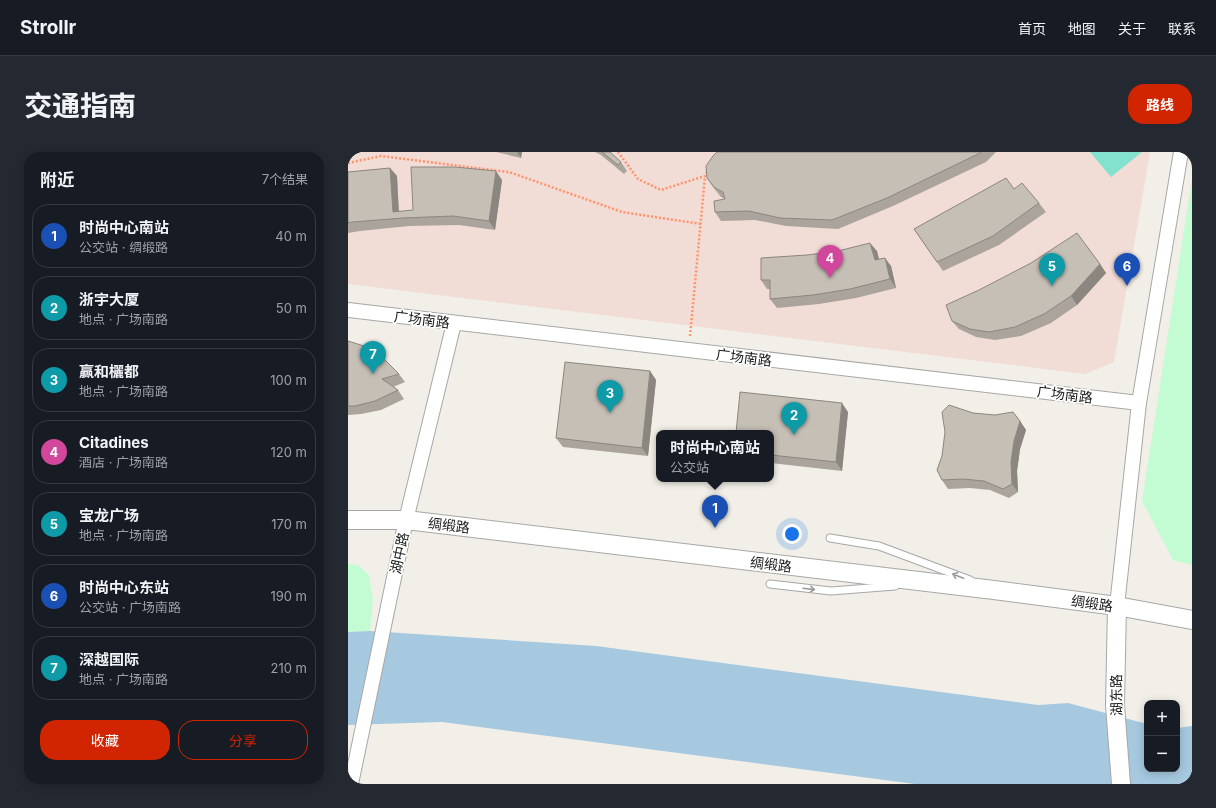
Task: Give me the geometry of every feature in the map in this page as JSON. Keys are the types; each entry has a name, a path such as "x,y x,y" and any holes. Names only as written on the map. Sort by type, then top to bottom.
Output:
{"street":[{"path":"1117,606 1139,403 1181,152"},
{"name":"广场南路","path":"348,310 1139,403"},
{"name":"湖中路","path":"351,784 406,520 454,323"},
{"name":"绸缎路","path":"348,520 406,520 994,590 1117,606 1192,620"},
{"name":"湖东路","path":"1117,606 1115,705 1121,784"}],"lane":[{"path":"830,538 880,546 994,590"},
{"path":"770,584 831,591 928,583"}],"path":[{"path":"618,152 638,179 661,190 705,176"},
{"path":"348,163 381,156 509,172 622,212 701,224"},
{"path":"689,350 705,176 711,164"}],"shaded area":[{"path":"348,152 1150,152 1114,362 1085,374 348,284"},
{"path":"1090,152 1142,152 1111,177"},
{"path":"370,631 596,646 1038,705 1068,703 1144,723 1144,772 1180,772 1180,728 1192,726 1192,784 915,784 442,722 348,725 348,632"}],"green space":[{"path":"1192,179 1192,565 1173,560 1142,501"},
{"path":"348,564 358,565 369,575 373,600 370,631 348,632"}],"building":[{"path":"602,152 610,152 621,162 618,165"},
{"path":"717,152 981,152 887,198 832,220 780,218 749,211 715,212 714,201 725,199 723,192 715,188 707,178 706,166"},
{"path":"411,167 455,167 496,171 489,221 453,216 403,218 348,223 348,172 390,168 393,212 413,210"},
{"path":"1006,178 1014,189 1022,183 1039,203 993,236 937,262 914,229"},
{"path":"1077,233 1100,264 1071,296 1044,314 1015,327 989,332 970,329 952,321 946,305 1031,263"},
{"path":"870,243 875,260 885,258 890,279 850,289 813,295 770,299 770,280 761,280 761,258 838,251"},
{"path":"348,341 364,346 383,358 399,374 382,379 398,390 375,401 355,406 348,406"},
{"path":"565,362 650,371 642,448 556,438"},
{"path":"740,392 842,403 836,462 774,455 774,430 736,430"},
{"path":"949,405 973,413 995,415 1013,412 1020,421 1014,441 1011,462 1012,484 1003,489 984,481 963,479 942,480 937,470 942,456 945,432 942,412"}],"place":[{"name":"Citadines","path":"830,278"},
{"name":"宝龙广场","path":"1052,286"},
{"name":"时尚中心东站","path":"1127,286"},
{"name":"深越国际","path":"373,374"},
{"name":"赢和欐都","path":"610,413"},
{"name":"浙宇大厦","path":"794,435"},
{"name":"时尚中心南站","path":"715,528"}]}
